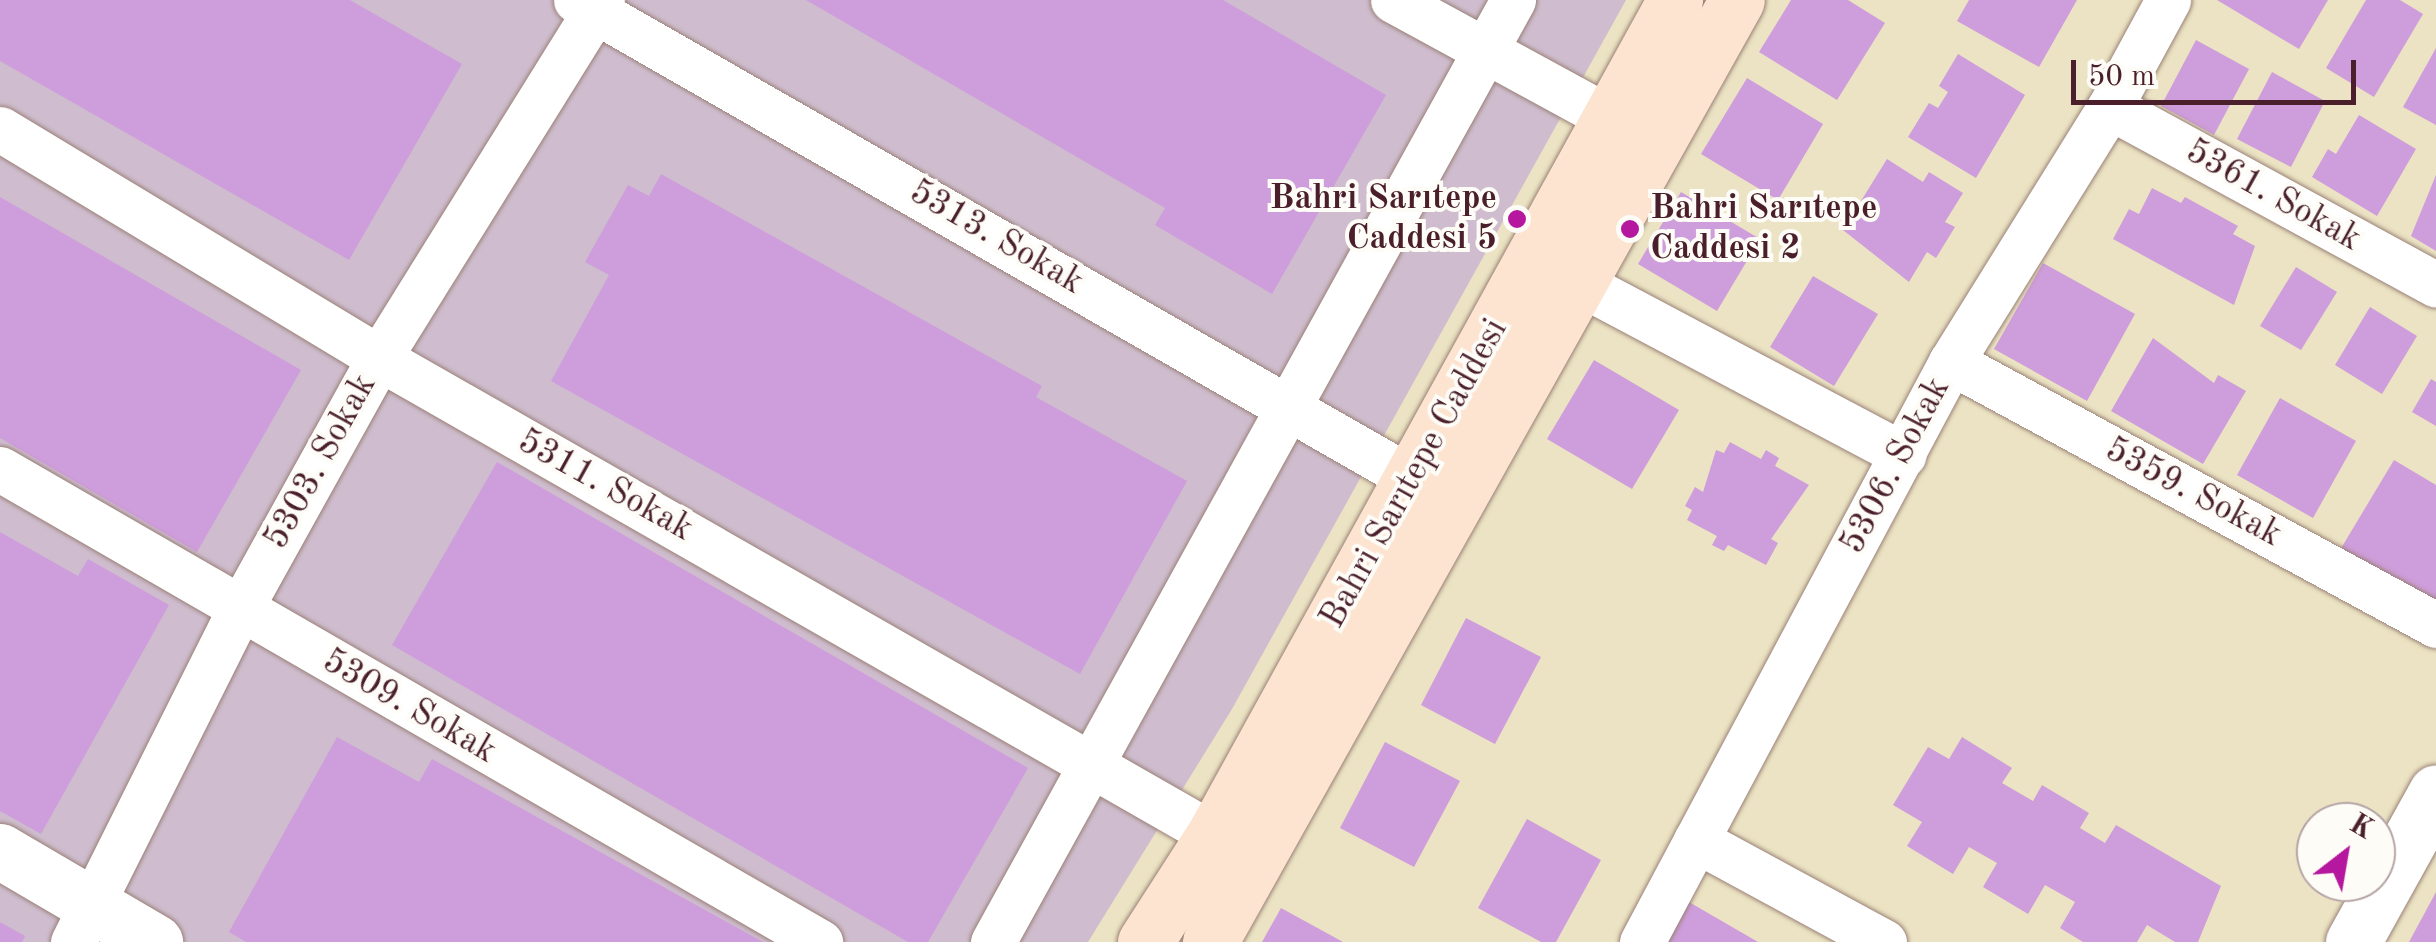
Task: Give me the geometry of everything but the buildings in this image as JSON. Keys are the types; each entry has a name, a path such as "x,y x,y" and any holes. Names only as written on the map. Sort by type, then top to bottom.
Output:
{"main road":[{"name":"Bahri Sarıtepe Caddesi","path":"1145,942 1214,835 1414,480 1675,0"},
{"name":"Bahri Sarıtepe Caddesi","path":"1210,942 1737,0"}],"street":[{"path":"1392,0 1609,118"},
{"path":"992,942 1513,0"},
{"name":"5306. Sokak","path":"1642,942 1950,362 2110,107 2168,0"},
{"name":"5303. Sokak","path":"82,924 239,611 379,358 591,4"},
{"name":"5313. Sokak","path":"591,4 1414,480"},
{"name":"5361. Sokak","path":"2110,107 2436,284"},
{"name":"5311. Sokak","path":"0,129 379,358 1094,761 1214,835"},
{"path":"1581,284 1904,455"},
{"name":"5359. Sokak","path":"1950,362 2436,625"},
{"name":"5309. Sokak","path":"0,469 239,611 820,942"},
{"path":"2353,942 2436,792"},
{"path":"1696,840 1884,942"},
{"path":"0,851 82,924 155,942"}],"shaded area":[{"path":"0,0 1626,0 1232,709 1088,942 0,942"}],"place":[{"name":"Bahri Sarıtepe Caddesi 5","path":"1517,219"},
{"name":"Bahri Sarıtepe Caddesi 2","path":"1630,229"}]}
